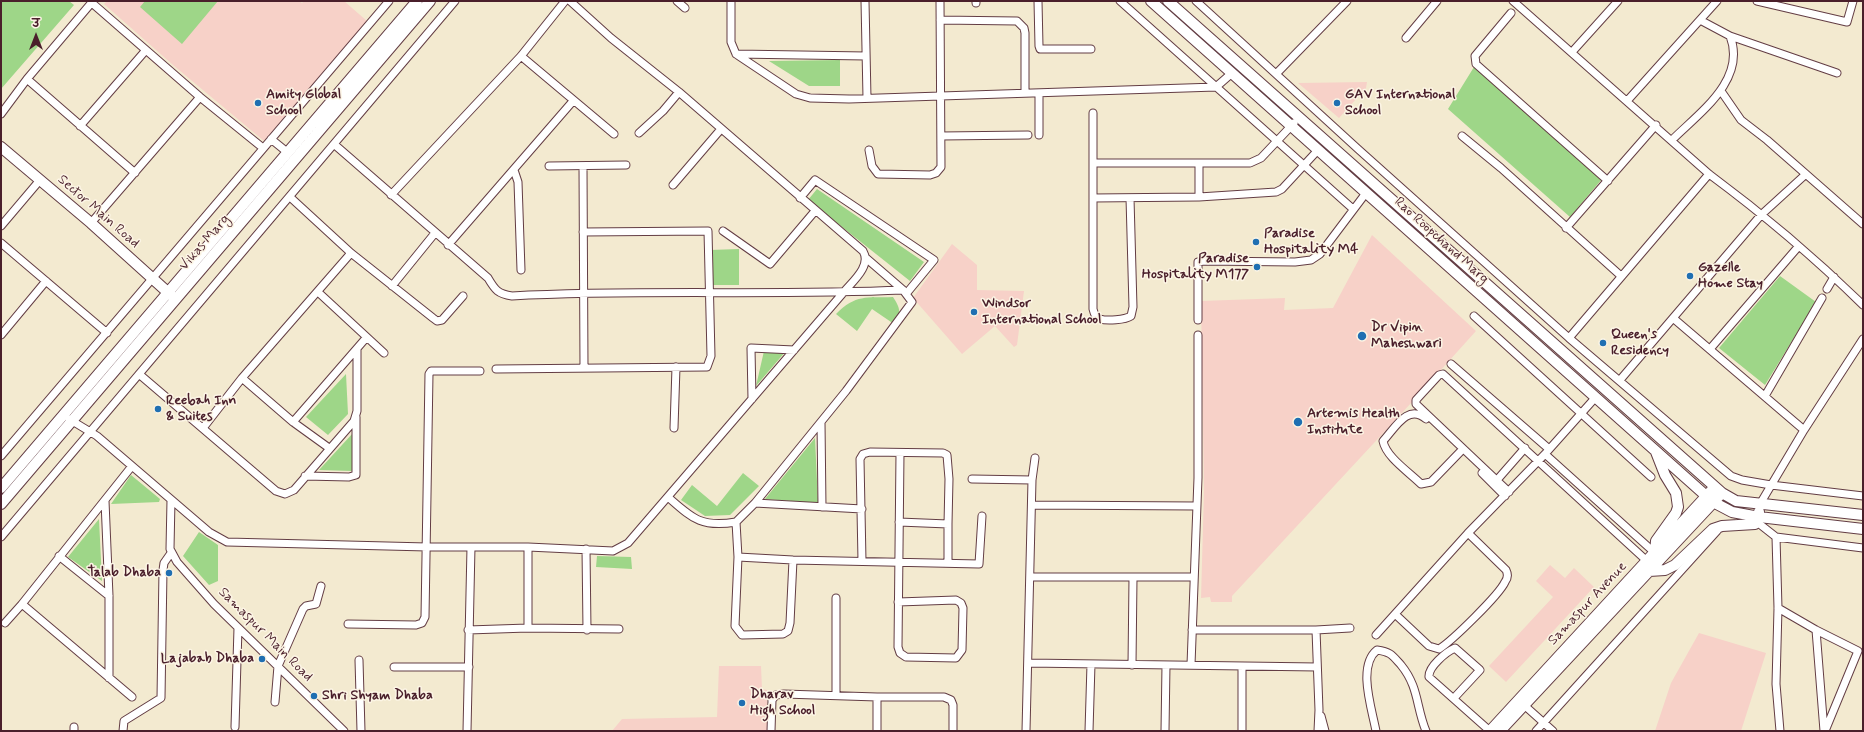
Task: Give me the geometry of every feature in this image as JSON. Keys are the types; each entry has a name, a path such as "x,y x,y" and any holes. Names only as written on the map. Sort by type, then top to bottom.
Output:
{"main road":[{"name":"Vikas Marg","path":"171,296 287,152 417,1"},
{"name":"Vikas Marg","path":"1,488 67,418 171,296 430,1"},
{"name":"Rao Roopchand Marg","path":"1151,1 1232,73 1295,122 1551,342 1718,490 1736,501 1863,515"},
{"name":"Rao Roopchand Marg","path":"1168,1 1295,122 1318,150 1710,499 1732,512 1758,520 1863,529"},
{"name":"Sector Main Road","path":"1,147 91,223 171,296"},
{"path":"1543,351 1551,342"},
{"name":"Vikas Marg","path":"1,504 67,418"},
{"path":"1655,450 1665,475 1676,493 1678,507 1676,513 1656,541 1655,553"},
{"path":"1710,499 1718,490"},
{"name":"Samaspur Avenue","path":"1500,731 1647,561 1710,499"},
{"name":"Samaspur Avenue","path":"1490,731 1649,571 1710,499"},
{"path":"1649,571 1673,572 1675,565 1708,532 1722,526 1751,525 1758,520 1760,504"}],"street":[{"path":"2,455 389,1"},
{"path":"1,537 455,1"},
{"path":"391,195 521,56 565,1"},
{"path":"570,1 612,38 679,92 863,251 866,258 904,292 912,302 821,422 755,503 736,522 729,523 696,520 668,496"},
{"path":"677,1 685,8"},
{"path":"731,1 731,42 736,54 796,94 803,97 867,98 1216,87 1232,73"},
{"path":"865,1 867,98"},
{"path":"870,150 872,166 878,174 930,175 936,173 941,166 940,1"},
{"path":"1038,1 1038,46 1040,49 1091,49"},
{"path":"1120,1 1279,141 1353,209"},
{"path":"1196,1 1570,338 1730,476 1742,480 1771,485 1863,496"},
{"path":"1276,74 1347,1"},
{"path":"1406,38 1437,1"},
{"path":"1572,52 1618,1"},
{"path":"1627,101 1717,1"},
{"path":"1757,1 1847,22 1853,1"},
{"path":"1,114 26,79 93,2 200,97 263,148"},
{"path":"1517,2 1709,174 1761,214 1834,277 1863,305"},
{"path":"1511,13 1475,56 1476,64 1608,181"},
{"path":"940,20 1017,21 1021,24 1025,34 1025,93"},
{"path":"1700,20 1730,36 1837,73"},
{"path":"1672,140 1721,91 1732,69 1735,56 1730,36"},
{"path":"80,126 146,50"},
{"path":"736,54 866,56"},
{"path":"521,56 614,134"},
{"path":"26,79 135,173"},
{"path":"1721,91 1741,120 1863,224"},
{"path":"639,133 663,111 679,92"},
{"path":"1039,93 1039,135"},
{"path":"91,223 200,97"},
{"path":"448,245 573,101"},
{"path":"1093,113 1093,309 1095,316 1100,319 1127,318 1131,316 1133,307 1130,198"},
{"path":"1093,164 1199,164 1250,162 1261,158 1279,141 1295,122"},
{"path":"1566,228 1656,125"},
{"path":"673,185 721,129"},
{"path":"941,136 1028,135"},
{"path":"1462,136 1501,168 1621,276"},
{"path":"270,139 287,152"},
{"path":"334,145 488,278 496,292 502,295 709,292 904,292 934,260 815,180 800,198"},
{"path":"1093,198 1199,197 1276,192 1282,189 1318,150"},
{"path":"1199,164 1199,197"},
{"path":"549,166 626,165"},
{"path":"583,166 584,368"},
{"path":"514,170 518,182 521,270"},
{"path":"1570,338 1709,174"},
{"path":"1620,380 1761,214 1806,174"},
{"path":"1,226 40,180"},
{"path":"1198,320 1198,262 1296,262 1311,260 1320,254 1366,193"},
{"path":"290,197 351,253 438,321 442,320 463,296"},
{"path":"722,231 770,264 815,211"},
{"path":"496,369 707,367 711,361 708,231 583,232"},
{"path":"392,286 435,233"},
{"path":"1,243 107,333"},
{"path":"1710,349 1798,247"},
{"path":"203,428 242,378 351,253"},
{"path":"67,418 90,432 209,532 227,542 427,547 528,547 613,551 628,543 843,293 864,267 866,258"},
{"path":"1827,289 1834,277"},
{"path":"1,335 46,281"},
{"path":"318,292 366,338 384,353"},
{"path":"1765,396 1822,298"},
{"path":"1474,316 1651,477"},
{"path":"1673,318 1804,430"},
{"path":"1191,665 1193,577 1198,478 1198,335"},
{"path":"293,422 366,338"},
{"path":"1760,504 1804,430 1863,339"},
{"path":"752,399 751,348 794,350"},
{"path":"305,476 349,477 356,475 357,349"},
{"path":"1451,364 1655,553"},
{"path":"674,428 676,367"},
{"path":"348,624 416,625 422,623 425,617 427,547 429,374 431,371 480,371"},
{"path":"139,374 280,493 290,494 354,421 356,415"},
{"path":"1507,494 1496,480 1416,404 1416,400 1439,375 1443,374 1647,561"},
{"path":"242,378 293,422 329,448"},
{"path":"1376,635 1468,533 1547,452 1595,398"},
{"path":"1460,452 1431,482 1421,484 1390,454 1384,446 1383,441 1408,413 1415,412 1421,414 1460,452 1507,494"},
{"path":"821,422 822,507"},
{"path":"1496,480 1525,448"},
{"path":"862,561 860,459 863,454 870,452 943,452 947,455 949,479 948,563"},
{"path":"898,602 956,600 961,603 963,608 962,650 960,655 956,658 906,657 900,653 898,647 898,602 900,453"},
{"path":"1026,731 1033,505 1032,480 1034,458"},
{"path":"5,623 22,604 132,466"},
{"path":"972,479 1032,480"},
{"path":"123,731 124,721 161,698 163,570 164,563 171,554 171,500"},
{"path":"105,501 109,596 109,678"},
{"path":"755,503 862,509"},
{"path":"1033,505 1196,506"},
{"path":"738,557 793,560 979,564 982,516"},
{"path":"1758,520 1776,537 1863,548"},
{"path":"736,522 738,557 735,626 742,635 783,634 788,631 790,623 793,560"},
{"path":"899,522 948,524"},
{"path":"1395,614 1429,646 1439,649 1449,642 1498,592 1507,578 1506,570 1468,533"},
{"path":"1776,537 1778,608 1776,684 1780,731"},
{"path":"466,731 469,667 468,630 471,547"},
{"path":"528,547 528,628"},
{"path":"586,549 587,630"},
{"name":"Samaspur Main Road","path":"171,554 214,604 344,731"},
{"path":"59,556 109,596"},
{"path":"1536,731 1673,572"},
{"path":"1031,576 1133,578 1193,577"},
{"path":"1132,665 1133,578"},
{"path":"275,702 278,666 303,609 306,606 316,604 321,586"},
{"path":"836,598 836,695"},
{"path":"22,604 132,697"},
{"path":"1778,608 1816,630 1858,651 1824,731"},
{"path":"236,727 238,628"},
{"path":"468,630 528,628 587,630 619,629"},
{"path":"1192,630 1316,630 1350,628"},
{"path":"1316,630 1319,710 1318,731"},
{"path":"1816,630 1824,731"},
{"path":"1454,698 1480,670 1455,648 1449,650 1429,671 1429,678 1454,698 1490,731"},
{"path":"1376,731 1366,671 1370,655 1377,650 1390,652 1409,675 1414,684 1426,731"},
{"path":"359,660 361,731"},
{"path":"1028,663 1317,667"},
{"path":"1089,731 1090,664"},
{"path":"1165,731 1166,665"},
{"path":"1242,666 1242,731"},
{"path":"394,667 469,667"},
{"path":"771,731 772,700 776,695 784,694 877,697 944,697 951,700 953,705 953,731"},
{"path":"876,731 877,697"},
{"path":"1524,705 1553,731"},
{"path":"1319,710 1325,731"}],"shaded area":[{"name":"Amity Global School","path":"107,1 299,1 302,3 304,1 344,1 367,21 264,141 173,65 104,4"},
{"name":"GAV International School","path":"1367,82 1366,88 1339,118 1298,83"},
{"name":"Artemis Health Institute","path":"1372,235 1476,331 1232,596 1232,602 1211,602 1210,597 1201,598 1204,491 1201,301 1285,298 1284,310 1333,308"},
{"name":"Windsor International School","path":"952,244 977,265 977,290 1024,291 1017,345 1014,347 995,326 962,354 913,298"},
{"path":"1550,565 1565,578 1574,568 1594,587 1506,682 1489,666 1553,597 1536,581"},
{"path":"1699,633 1766,653 1741,731 1655,731 1671,683"},
{"name":"Dharav High School","path":"719,666 761,666 762,689 767,690 767,731 612,731 622,719 717,717"}],"green space":[{"path":"1,1 69,1 74,5 1,89"},
{"path":"145,1 218,1 182,44 140,7"},
{"path":"840,60 840,86 809,86 769,61"},
{"path":"1474,67 1602,179 1570,217 1448,109"},
{"path":"817,189 924,262 910,281 808,200"},
{"path":"739,249 739,285 710,285 710,250"},
{"path":"1780,276 1816,302 1765,385 1719,348"},
{"path":"893,297 899,310 894,324 872,309 857,331 836,314 850,303 862,298"},
{"path":"764,351 786,351 756,386"},
{"path":"346,374 348,414 328,435 306,417"},
{"path":"353,433 352,471 319,470"},
{"path":"815,438 818,503 765,499"},
{"path":"743,473 759,486 730,515 705,516 681,500 692,485 717,506"},
{"path":"131,475 160,499 159,502 111,504"},
{"path":"99,519 102,581 68,557"},
{"path":"199,532 218,545 218,581 209,585 183,556"},
{"path":"597,556 631,557 632,569 596,567"}],"place":[{"name":"Amity Global School","path":"258,103"},
{"name":"GAV International School","path":"1337,103"},
{"name":"Paradise Hospitality M4","path":"1256,242"},
{"name":"Paradise Hospitality M177","path":"1257,267"},
{"name":"Gazelle Home Stay","path":"1690,276"},
{"name":"Windsor International School","path":"974,312"},
{"name":"Dr Vipin Maheshwari","path":"1362,336"},
{"name":"Queen's Residency","path":"1603,343"},
{"name":"Reebah Inn & Suites","path":"158,409"},
{"name":"Artemis Health Institute","path":"1298,422"},
{"name":"Talab Dhaba","path":"169,573"},
{"name":"Lajabab Dhaba","path":"262,659"},
{"name":"Shri Shyam Dhaba","path":"314,696"},
{"name":"Dharav High School","path":"742,703"}]}
